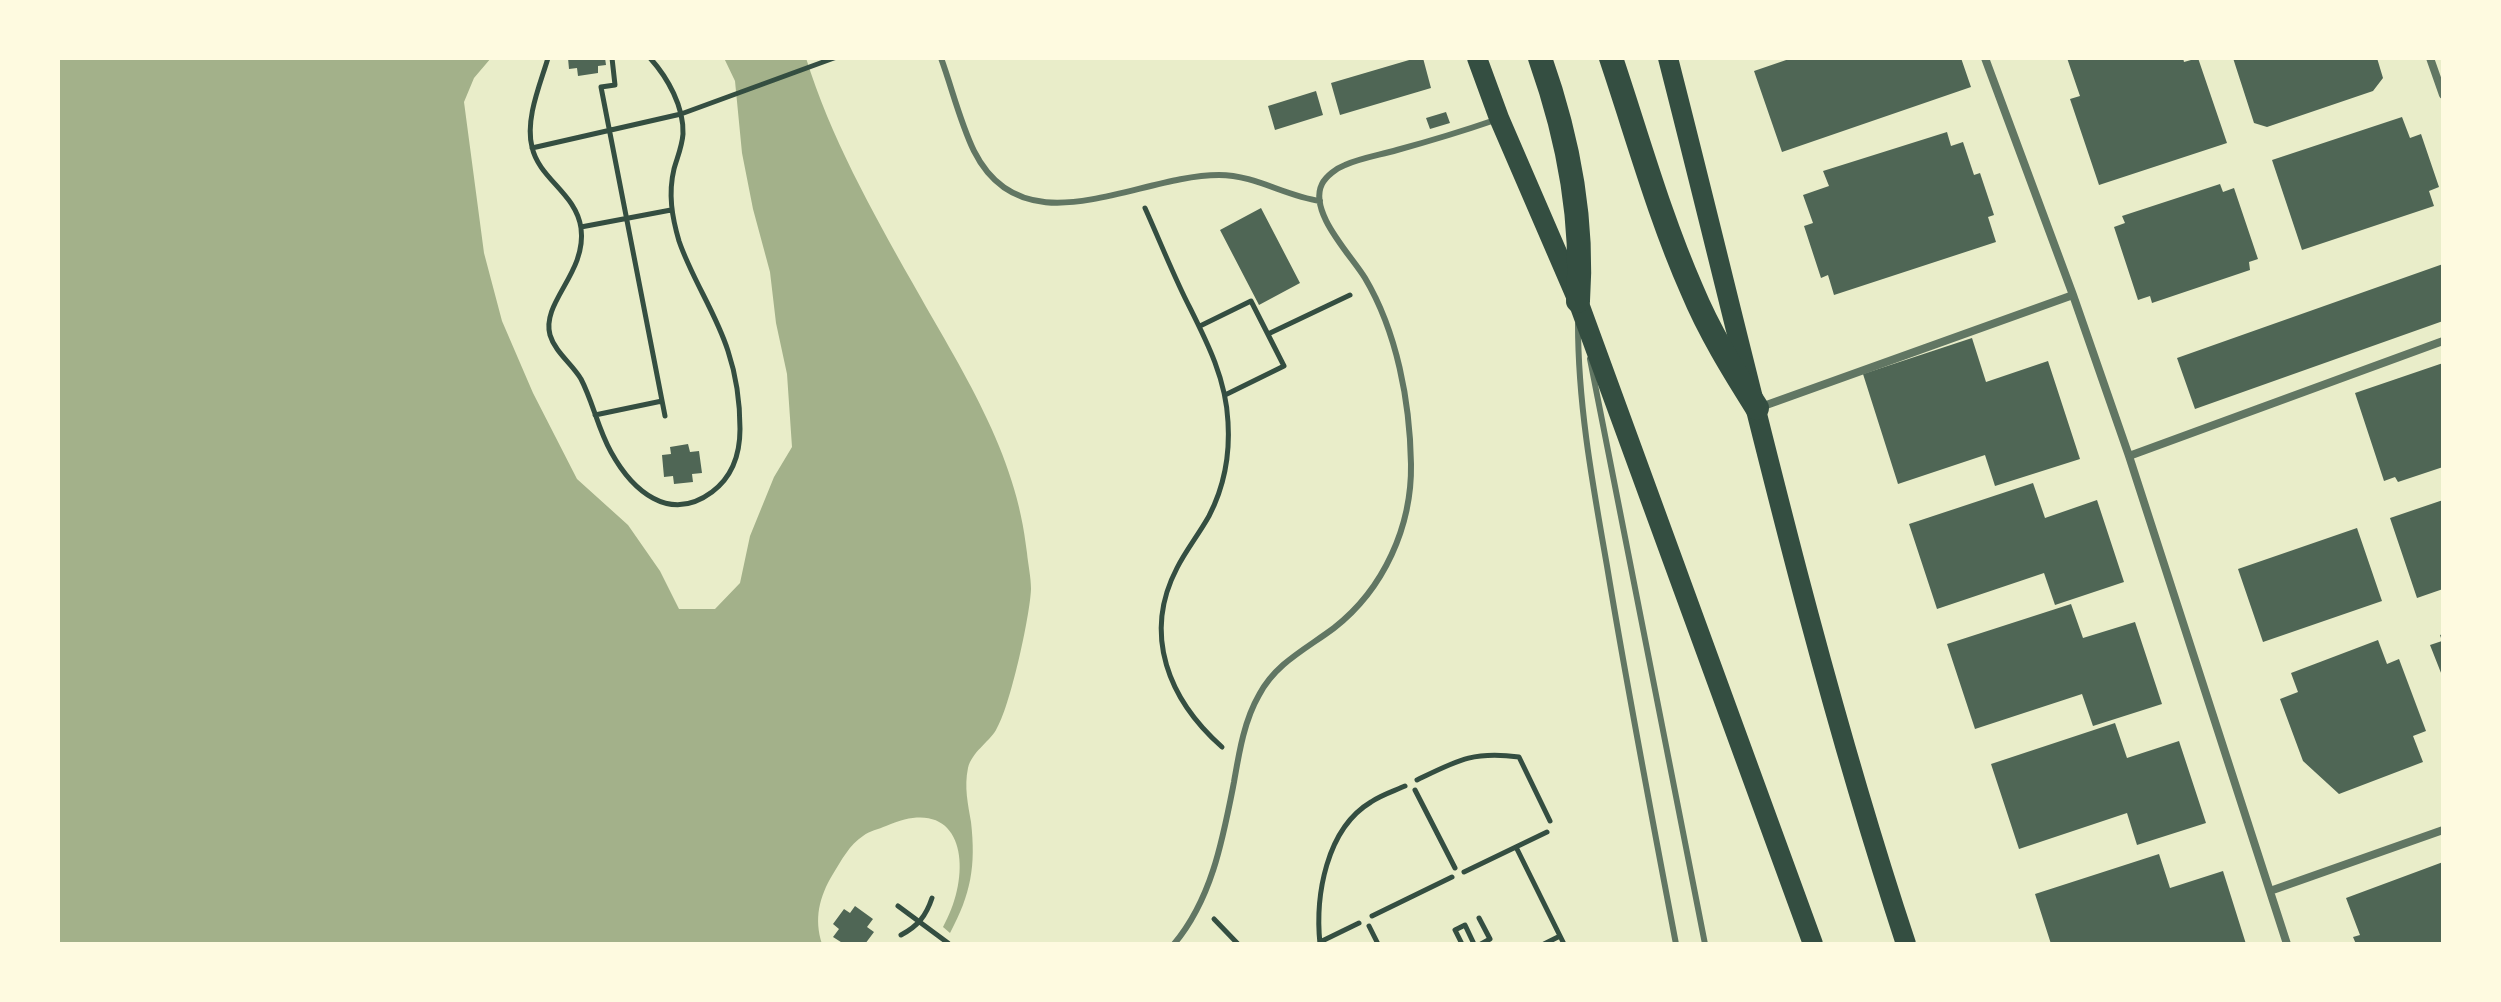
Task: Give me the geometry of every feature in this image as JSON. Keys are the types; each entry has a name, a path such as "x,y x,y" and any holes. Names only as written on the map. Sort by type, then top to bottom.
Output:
{"highway":[{"path":"1540,58 1571,163 1579,212 1581,261 1578,301"},
{"path":"1611,58 1675,250 1693,293 1733,370 1757,408"}],"main road":[{"path":"1477,58 1499,118 1578,301 1813,944"},
{"path":"1668,58 1801,589 1839,728 1906,944"}],"street":[{"path":"1985,58 2129,456 2287,944"},
{"path":"2430,58 2440,79 2443,95"},
{"path":"1757,408 2073,295"},
{"path":"2129,456 2443,341"},
{"path":"2270,891 2443,830"}],"lane":[{"path":"941,58 974,151 993,180 1016,196 1041,204 1069,203 1189,177 1222,175 1251,179 1320,201"},
{"path":"1174,944 1198,910 1214,866 1249,718 1266,682 1290,658 1351,614 1369,594 1382,574 1402,525 1411,467 1407,405 1382,313 1369,286 1326,225 1318,195 1323,182 1344,165 1499,118"},
{"path":"1578,301 1581,400 1588,455 1628,693 1676,944"},
{"path":"1578,301 1705,944"}],"path":[{"path":"548,58 533,113 530,130 532,148 540,164 578,212 581,227 577,266 551,311 549,332 553,343 582,381 610,451 621,469 649,497 667,505 689,504 703,499 720,486 731,471 738,451 740,428 728,348 688,267 671,210 670,191 683,135 681,114 671,88 650,58"},
{"path":"612,58 615,85 601,87 665,416"},
{"path":"532,148 681,114 834,58"},
{"path":"1137,188 1219,371 1225,395 1228,444 1219,493 1167,590 1162,614 1165,663 1185,708 1200,727 1238,760"},
{"path":"581,227 671,210"},
{"path":"1268,334 1369,286"},
{"path":"1200,326 1251,301 1284,366 1225,395"},
{"path":"595,415 662,401"},
{"path":"1417,780 1463,757 1491,754 1519,757 1550,821"},
{"path":"1359,923 1320,943 1319,906 1323,879 1343,830 1356,813 1370,802 1405,786"},
{"path":"1415,790 1455,868"},
{"path":"1464,872 1547,832"},
{"path":"1516,847 1564,944"},
{"path":"1372,916 1452,877"},
{"path":"901,935 919,922 932,898"},
{"path":"898,906 948,944 950,940 955,944"},
{"path":"1198,910 1222,924 1238,944"},
{"path":"1479,918 1490,939 1481,944"},
{"path":"1462,944 1455,930 1465,925 1474,944"},
{"path":"1369,926 1378,944"},
{"path":"1544,944 1560,936"}],"shaded area":[{"path":"58,58 491,58 474,78 464,102 484,253 502,321 533,393 577,479 628,525 660,571 679,609 715,609 740,583 750,536 774,477 792,447 787,374 776,323 770,272 742,153 735,81 724,58 806,58 827,116 853,173 984,412 1012,480 1021,516 1031,584 1030,602 1013,683 1001,719 968,768 966,789 972,866 963,905 950,933 943,927 953,906 958,884 960,862 956,843 947,828 933,819 913,818 868,833 846,853 821,900 818,926 822,944 58,944"}],"building":[{"path":"568,58 605,58 606,65 598,66 598,73 578,76 577,68 569,69"},
{"path":"1423,58 1431,88 1340,115 1331,83"},
{"path":"1792,58 1961,58 1971,87 1782,152 1754,71"},
{"path":"2067,58 2183,58 2184,62 2198,58 2227,143 2099,185 2070,99 2080,96"},
{"path":"2233,58 2377,58 2383,78 2373,91 2267,127 2254,123"},
{"path":"1316,91 1323,115 1275,130 1268,106"},
{"path":"1446,112 1450,123 1430,129 1426,118"},
{"path":"2402,117 2410,138 2421,134 2439,187 2429,191 2434,206 2302,250 2272,160"},
{"path":"1947,132 1951,146 1963,142 1974,175 1980,173 1994,215 1988,217 1996,242 1834,295 1828,275 1821,278 1804,226 1813,223 1803,195 1829,186 1823,171"},
{"path":"2220,184 2223,192 2234,188 2258,259 2249,262 2250,270 2152,303 2150,296 2138,300 2114,227 2125,223 2122,216"},
{"path":"1261,208 1300,283 1259,305 1220,230"},
{"path":"2443,264 2443,321 2195,409 2177,358"},
{"path":"1972,338 1986,382 2048,361 2080,459 1995,486 1985,455 1898,484 1863,374"},
{"path":"2443,363 2443,467 2398,482 2395,477 2384,481 2355,393"},
{"path":"688,444 690,452 699,451 702,473 692,474 693,482 674,484 673,476 664,477 662,455 671,454 670,447"},
{"path":"2033,483 2045,518 2097,500 2124,582 2055,605 2044,573 1937,609 1909,524"},
{"path":"2443,500 2443,589 2417,598 2390,518"},
{"path":"2357,528 2382,601 2263,642 2238,569"},
{"path":"2071,604 2083,638 2135,622 2162,704 2093,726 2082,694 1975,729 1947,644"},
{"path":"2443,634 2443,678 2430,645 2442,641 2440,635"},
{"path":"2378,640 2387,664 2399,659 2426,731 2413,736 2423,762 2339,794 2303,761 2280,699 2298,692 2291,673"},
{"path":"2115,723 2127,758 2179,741 2206,823 2137,845 2127,813 2019,849 1991,764"},
{"path":"2159,854 2170,888 2223,871 2246,944 2051,944 2035,894"},
{"path":"2443,862 2443,944 2356,944 2353,937 2360,935 2346,898"},
{"path":"855,906 873,919 867,927 874,932 865,944 844,944 833,937 839,929 833,924 844,909 850,913"}]}
